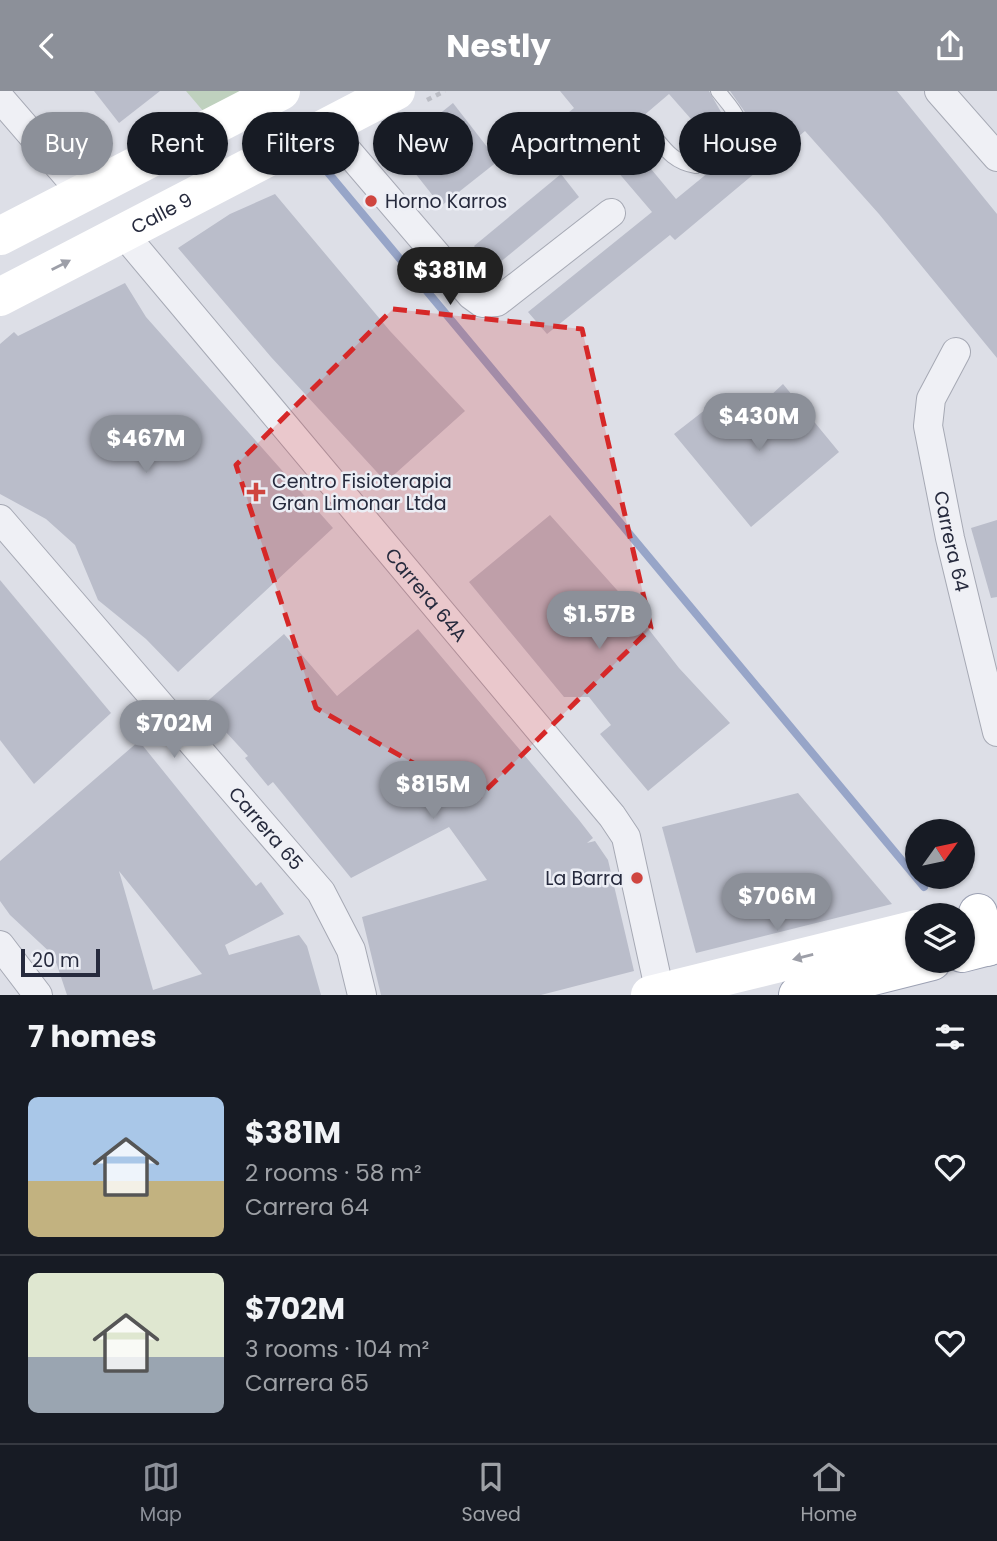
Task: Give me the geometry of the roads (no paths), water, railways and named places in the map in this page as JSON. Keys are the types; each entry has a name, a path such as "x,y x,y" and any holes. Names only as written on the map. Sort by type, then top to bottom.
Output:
{"main road":[{"path":"0,236 281,91"},
{"name":"Calle 9","path":"356,112 396,91"},
{"name":"Calle 9","path":"0,297 242,171"},
{"path":"655,994 905,932"},
{"path":"799,995 905,968"}],"street":[{"path":"939,91 997,157"},
{"path":"0,98 83,194"},
{"path":"359,164 471,295 482,303 497,302 611,213"},
{"name":"Carrera 64A","path":"123,233 612,816 626,837 655,994"},
{"name":"Carrera 64","path":"956,352 931,399 928,426 950,538 997,732"},
{"name":"Carrera 65","path":"0,519 321,892 351,950 362,995"},
{"path":"0,945 38,995"}],"lane":[{"path":"665,150 683,164 696,166 730,143 738,130 737,118 718,91"}],"waterway":[{"path":"330,175 905,864"}],"place":[{"name":"Horno Karros","path":"371,201"},
{"name":"Centro Fisioterapia Gran Limonar Ltda","path":"256,492"},
{"name":"La Barra","path":"637,878"}]}
